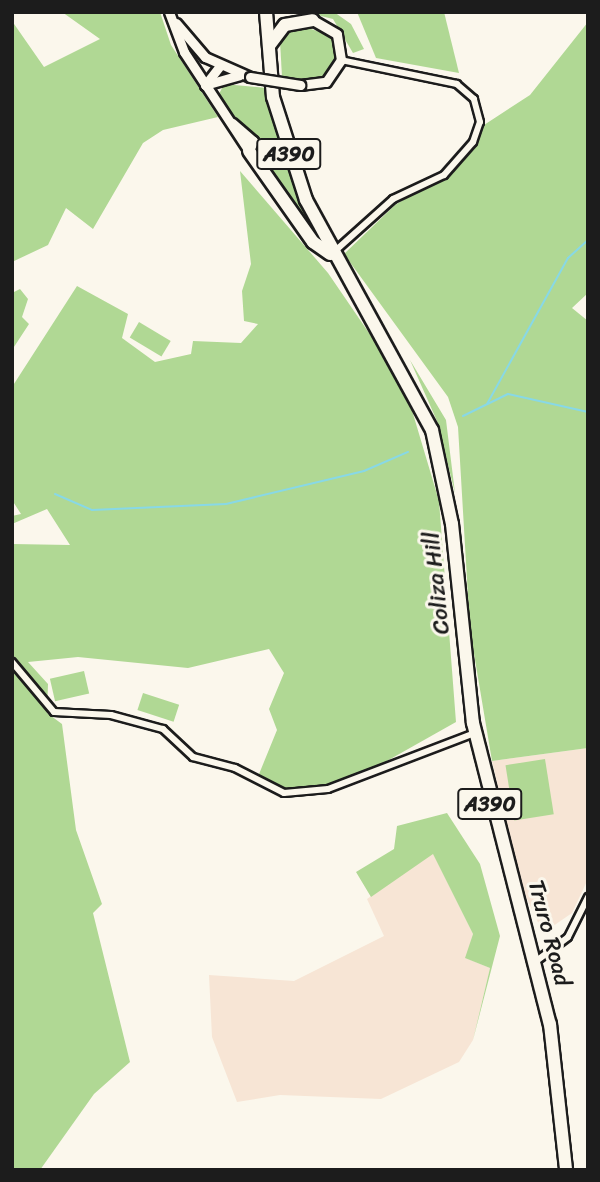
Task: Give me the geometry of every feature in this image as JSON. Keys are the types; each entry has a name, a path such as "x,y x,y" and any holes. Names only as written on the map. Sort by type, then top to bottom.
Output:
{"highway":[{"name":"A390","path":"266,12 268,47 285,140 331,254"},
{"path":"298,12 313,20"},
{"path":"268,47 285,25 313,20"},
{"path":"249,151 313,243 331,254"},
{"name":"Coliza Hill","path":"331,254 432,430 452,524 475,733"},
{"name":"Truro Road","path":"475,733 535,962 557,1065 566,1170"}],"street":[{"path":"171,16 199,52 223,71 300,85 326,82 341,60 337,34 313,20"},
{"path":"171,16 205,85 232,122 253,141 249,151"},
{"path":"331,254 393,199 444,175 473,142 480,122 474,99 457,84 341,60"},
{"path":"205,85 223,71"},
{"path":"12,662 54,712 111,715 163,729 193,757 235,768 284,793 328,789 475,733"},
{"path":"535,962 568,937 588,897"}],"shaded area":[{"path":"588,748 588,879 572,913 543,933 522,888 492,761"},
{"path":"433,853 473,934 466,958 490,968 473,1040 459,1062 381,1099 280,1095 237,1102 212,1037 209,975 294,981 384,936 367,899"}],"green space":[{"path":"62,12 160,12 171,45 218,117 163,130 143,143 93,229 66,208 48,245 12,262 12,21 44,67 100,39"},
{"path":"305,12 334,12 351,24 364,49 353,53 333,19"},
{"path":"357,12 444,12 459,73 376,58"},
{"path":"588,22 588,293 572,308 588,321 588,748 492,761 470,630 458,427 448,397 344,254 395,205 458,167 484,125 530,95"},
{"path":"308,28 332,36 336,62 330,74 318,82 282,77 280,41 289,32"},
{"path":"224,84 267,88 277,133 318,242 218,96"},
{"path":"240,171 328,273 397,374 411,407 439,501 456,722 378,766 328,785 285,789 257,779 277,730 269,709 284,673 269,649 188,668 78,657 28,662 48,684 47,713 62,724 76,830 102,904 93,913 130,1062 94,1094 40,1170 12,1170 12,544 70,545 47,509 12,524 12,516 21,514 12,500 12,387 77,286 128,314 122,338 155,362 191,354 193,341 241,343 258,324 244,321 242,291 251,264"},
{"path":"20,289 28,299 22,317 29,324 12,350 12,293"},
{"path":"139,322 171,341 161,356 130,337"},
{"path":"410,360 446,420 455,493 437,421"},
{"path":"84,671 89,693 55,701 50,679"},
{"path":"143,693 179,705 174,722 137,710"},
{"path":"545,759 554,814 514,821 505,765"},
{"path":"447,813 480,864 500,936 473,1040 490,968 465,958 473,934 433,854 371,897 356,872 394,849 397,826"}],"waterway":[{"path":"487,404 568,258 588,240"},
{"path":"463,416 508,394 588,412"},
{"path":"55,494 92,510 226,504 364,471 408,452"}]}
